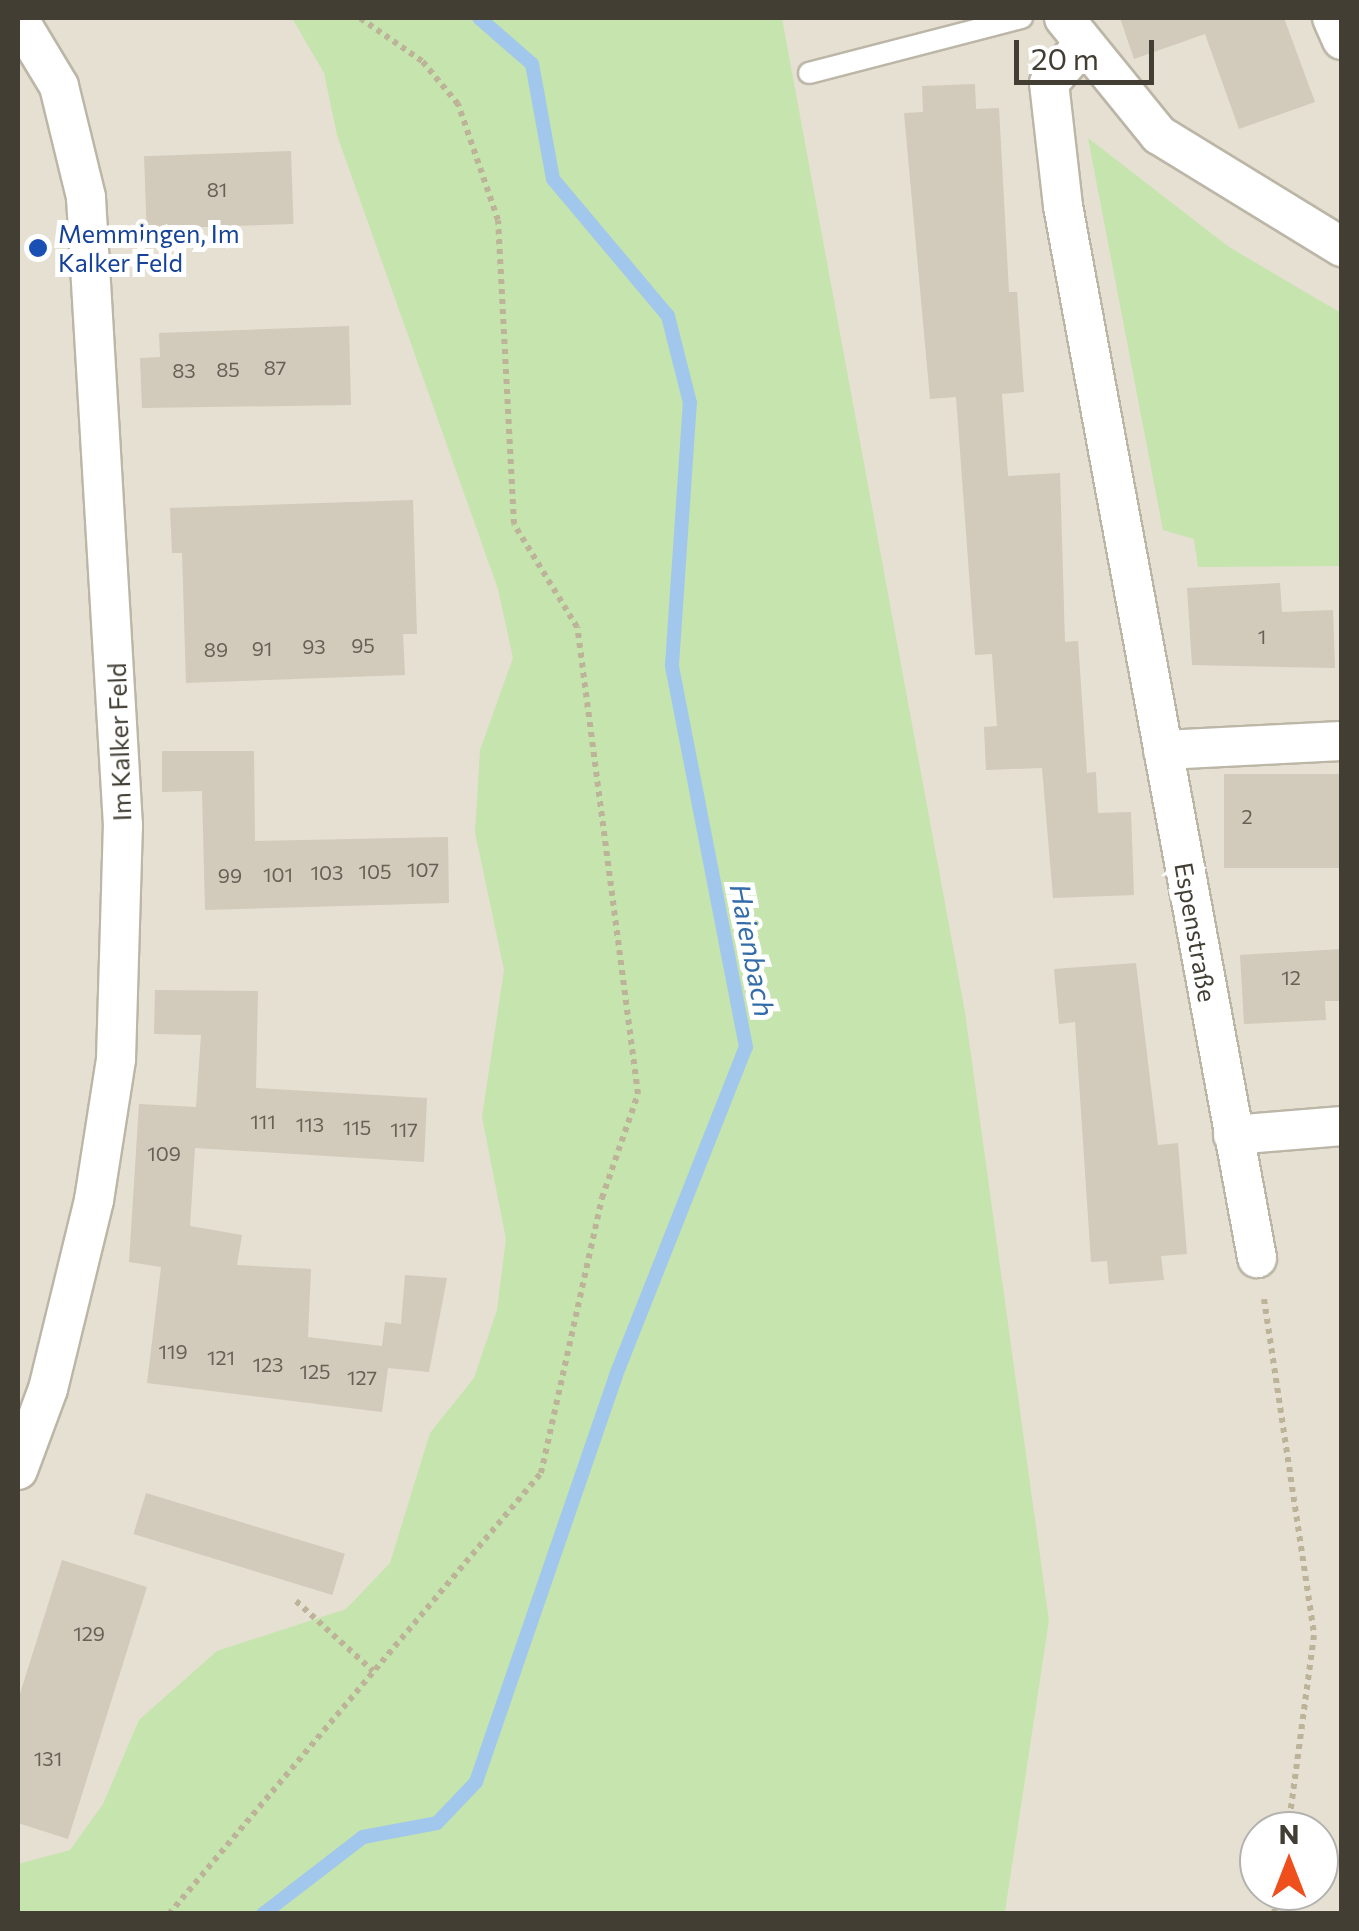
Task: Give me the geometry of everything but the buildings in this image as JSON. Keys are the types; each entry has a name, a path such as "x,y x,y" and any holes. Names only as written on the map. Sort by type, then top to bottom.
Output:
{"street":[{"name":"Im Kalker Feld","path":"18,18 60,86 86,197 123,826 116,1059 94,1200 48,1389 18,1470"},
{"path":"1332,18 1342,40"},
{"path":"1072,32 1186,157 1342,248"},
{"name":"Espenstraße","path":"1072,32 1053,70 1050,100 1162,750 1257,1258"},
{"path":"1162,750 1342,740"},
{"path":"1233,1134 1342,1126"}],"lane":[{"path":"809,72 1022,18"}],"path":[{"path":"169,1914 541,1473 602,1198 638,1094 578,627 514,524 498,220 458,104 422,61 360,18"},
{"path":"1257,1258 1314,1635 1291,1811"},
{"path":"296,1601 373,1672"}],"shaded area":[{"path":"18,18 330,18 549,688 535,1240 463,1456 364,1624 82,1914 18,1913"},
{"path":"775,18 1341,18 1341,1913 1005,1913 1049,1621"}],"green space":[{"path":"292,18 782,18 965,1012 1049,1621 1005,1913 18,1913 18,1864 70,1850 103,1804 139,1720 217,1651 346,1609 390,1563 430,1433 474,1378 497,1310 506,1239 482,1117 504,970 475,832 480,750 513,658 498,589 337,135 324,73"},
{"path":"1088,138 1229,247 1341,313 1341,566 1198,567 1194,539 1163,530"}],"waterway":[{"name":"Haienbach","path":"263,1914 363,1837 437,1823 476,1782 616,1375 746,1047 672,665 690,403 668,316 553,179 532,64 479,18"}],"place":[{"name":"Memmingen, Im Kalker Feld","path":"38,248"}]}
